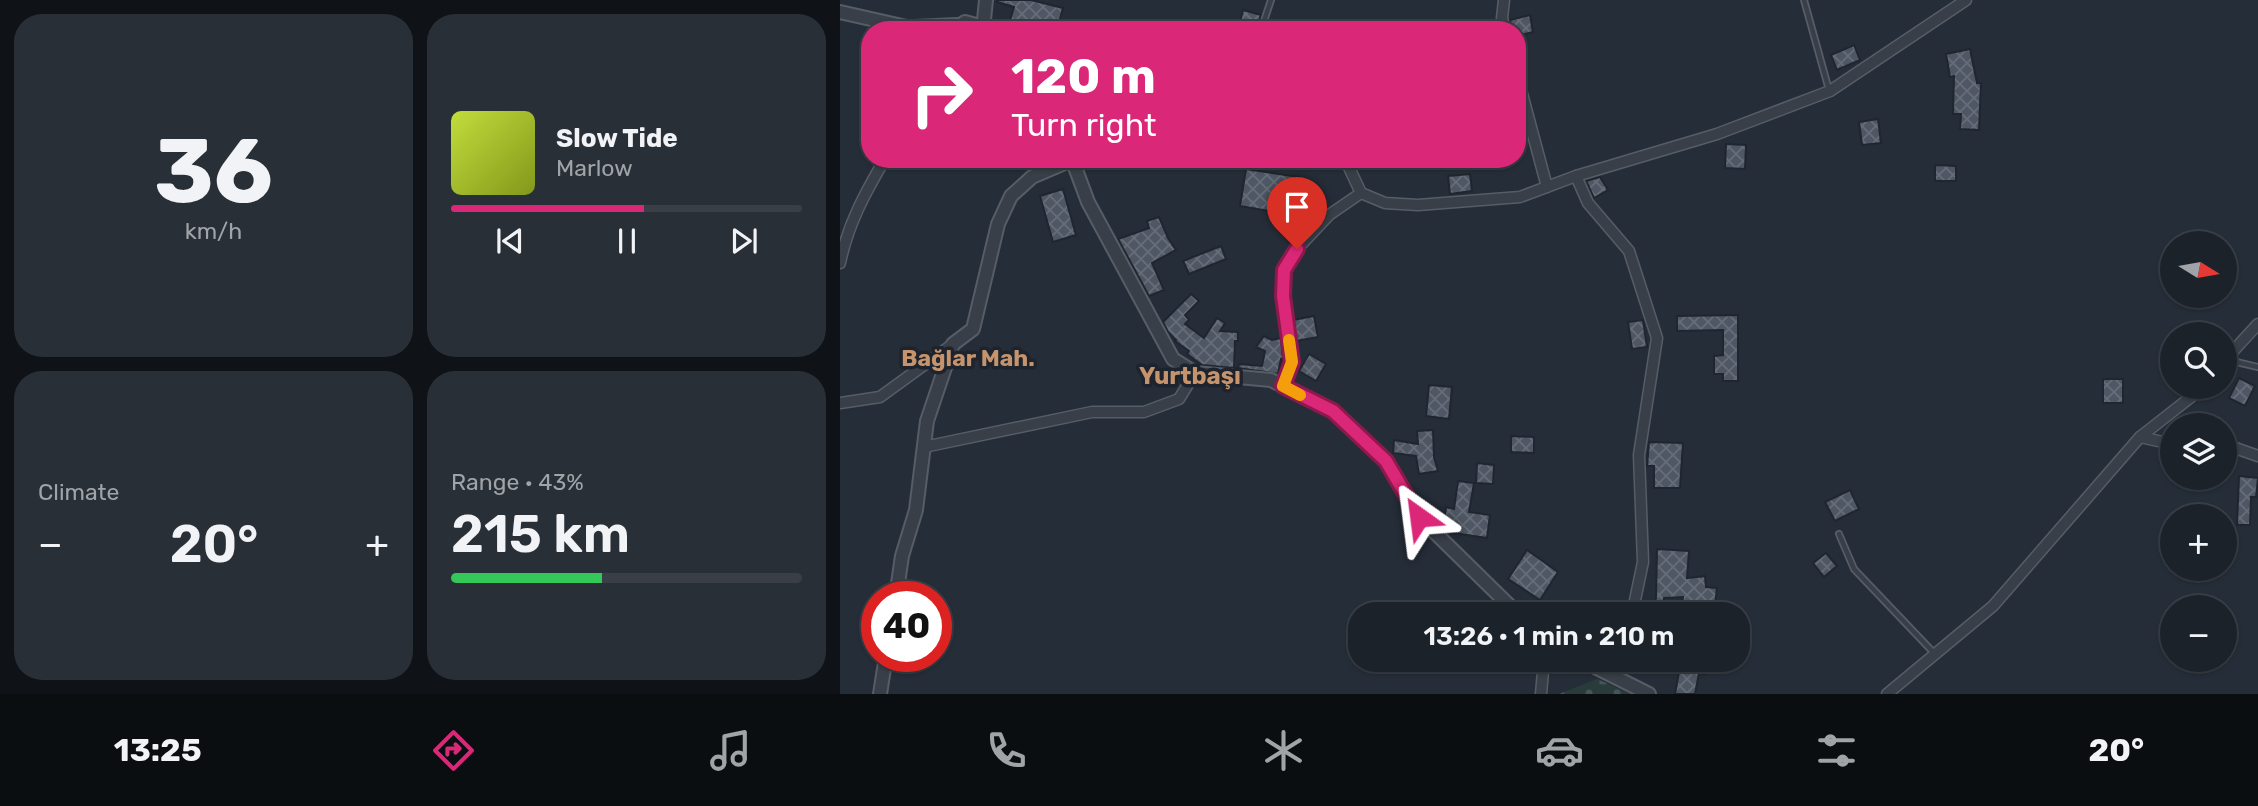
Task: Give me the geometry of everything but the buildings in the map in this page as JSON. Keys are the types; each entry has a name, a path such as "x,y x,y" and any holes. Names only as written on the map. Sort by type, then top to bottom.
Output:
{"street":[{"path":"1503,21 1504,0"},
{"path":"1349,168 1361,193 1385,203 1418,205 1520,197 1576,176 1717,134 1830,91 1966,0"},
{"path":"964,21 985,1"},
{"path":"983,21 985,1"},
{"path":"840,12 883,21"},
{"path":"1526,108 1548,187"},
{"path":"840,263 845,237 859,204 881,168"},
{"path":"840,403 880,397 973,329 998,224 1010,196 1032,177 1053,168"},
{"path":"1075,168 1088,202 1173,359 1195,373 1271,380 1333,411 1386,461 1419,517 1506,602"},
{"path":"1576,176 1588,203 1629,251 1657,338 1639,455 1643,562 1635,602"},
{"path":"1283,386 1292,362 1283,296 1284,270 1297,249 1329,215 1361,193"},
{"path":"2237,347 2258,324"},
{"path":"898,581 902,556 916,510 927,421 953,344"},
{"path":"924,447 1092,412 1144,412 1179,399 1195,373"},
{"path":"1887,694 1993,606 2140,437 2189,399"},
{"path":"2140,437 2160,441"},
{"path":"2237,449 2258,456"},
{"path":"880,694 883,672"},
{"path":"1541,694 1543,672"},
{"path":"1608,672 1649,694"}],"lane":[{"path":"1264,21 1271,0"},
{"path":"1804,0 1830,91"},
{"path":"2237,363 2258,367"},
{"path":"1839,534 1854,569 1934,654"}],"green space":[{"path":"1597,679 1631,694 1559,694"}],"slow traffic":[{"path":"1289,340 1292,362 1283,386 1300,395"}],"district":[{"name":"Bağlar Mah.","path":"968,358"},
{"name":"Yurtbaşı","path":"1190,376"}],"route":[{"path":"1297,249 1284,270 1283,296 1292,362 1283,386 1333,411 1386,461 1419,517"}]}
